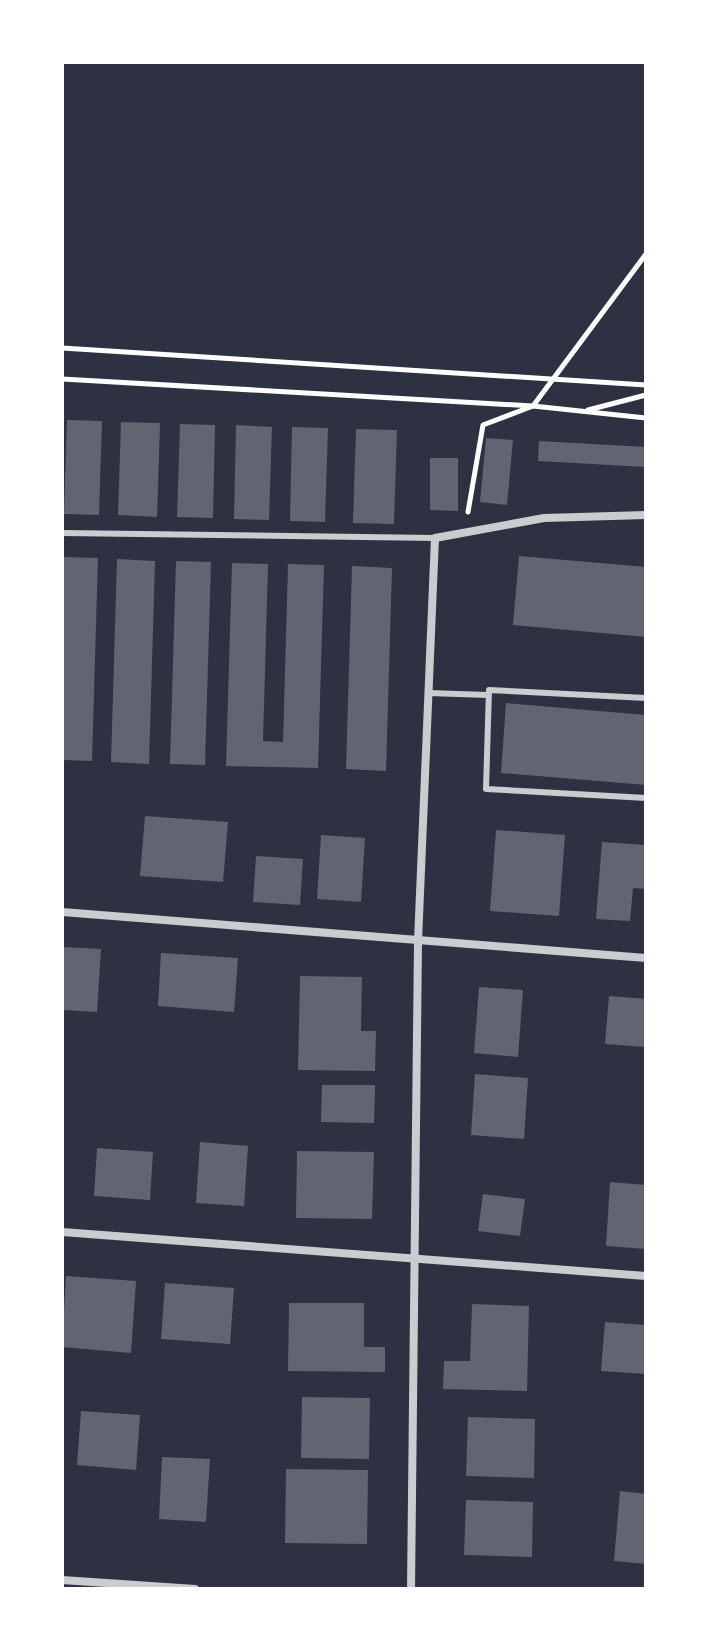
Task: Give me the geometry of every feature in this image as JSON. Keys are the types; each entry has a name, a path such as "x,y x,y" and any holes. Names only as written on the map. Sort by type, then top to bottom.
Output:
{"street":[{"path":"411,1589 418,941 435,538 544,518 646,515"},
{"path":"62,912 646,958"},
{"path":"62,1232 646,1276"},
{"path":"62,1580 195,1589"}],"lane":[{"path":"62,533 435,538"},
{"path":"646,698 489,690 486,789 646,798"},
{"path":"428,693 488,695"}],"path":[{"path":"465,532 483,425 533,406 646,254"},
{"path":"62,348 646,385"},
{"path":"62,379 533,406 646,418"},
{"path":"583,411 646,395"}],"building":[{"path":"67,420 102,421 99,515 64,514"},
{"path":"121,422 160,423 157,517 118,515"},
{"path":"180,424 215,425 213,518 177,517"},
{"path":"236,425 272,427 269,520 234,519"},
{"path":"292,427 328,428 325,522 290,521"},
{"path":"356,429 397,430 394,524 353,523"},
{"path":"486,438 513,440 507,505 480,502"},
{"path":"539,441 646,447 646,467 538,461"},
{"path":"430,458 458,458 458,511 430,510"},
{"path":"519,556 646,567 646,637 513,625"},
{"path":"63,557 98,558 92,761 62,760"},
{"path":"117,559 155,561 149,764 111,762"},
{"path":"176,561 211,562 205,765 170,764"},
{"path":"232,563 268,564 263,741 283,742 288,564 324,565 318,768 226,766"},
{"path":"352,566 392,568 386,771 346,769"},
{"path":"506,703 646,715 646,785 501,773"},
{"path":"145,816 228,822 223,882 140,876"},
{"path":"496,830 565,835 559,916 490,911"},
{"path":"321,835 365,838 361,902 317,899"},
{"path":"602,842 646,845 646,889 633,888 630,921 596,919"},
{"path":"256,856 303,859 300,905 253,902"},
{"path":"62,947 101,949 97,1012 62,1010"},
{"path":"161,953 238,958 234,1012 158,1006"},
{"path":"300,976 362,977 361,1031 376,1031 375,1071 298,1070"},
{"path":"479,987 523,990 518,1057 474,1053"},
{"path":"609,996 646,999 646,1047 605,1044"},
{"path":"475,1074 528,1078 524,1139 471,1135"},
{"path":"322,1085 375,1085 374,1123 321,1122"},
{"path":"200,1142 248,1146 244,1206 196,1203"},
{"path":"97,1148 153,1152 150,1200 94,1196"},
{"path":"297,1151 374,1152 372,1219 296,1218"},
{"path":"610,1182 646,1185 646,1249 606,1246"},
{"path":"483,1194 525,1199 520,1236 478,1231"},
{"path":"66,1276 136,1281 131,1353 62,1347"},
{"path":"165,1283 234,1288 230,1344 161,1339"},
{"path":"289,1303 364,1303 364,1347 385,1347 385,1372 288,1371"},
{"path":"472,1304 529,1306 527,1391 443,1389 444,1361 470,1361"},
{"path":"605,1322 646,1325 646,1374 601,1371"},
{"path":"302,1397 370,1398 369,1459 301,1458"},
{"path":"81,1411 140,1415 136,1470 77,1465"},
{"path":"468,1417 535,1419 534,1478 466,1476"},
{"path":"162,1457 210,1459 206,1522 159,1519"},
{"path":"286,1469 368,1470 367,1544 285,1543"},
{"path":"620,1491 646,1494 646,1564 614,1561"},
{"path":"466,1500 533,1502 532,1557 464,1555"}]}
